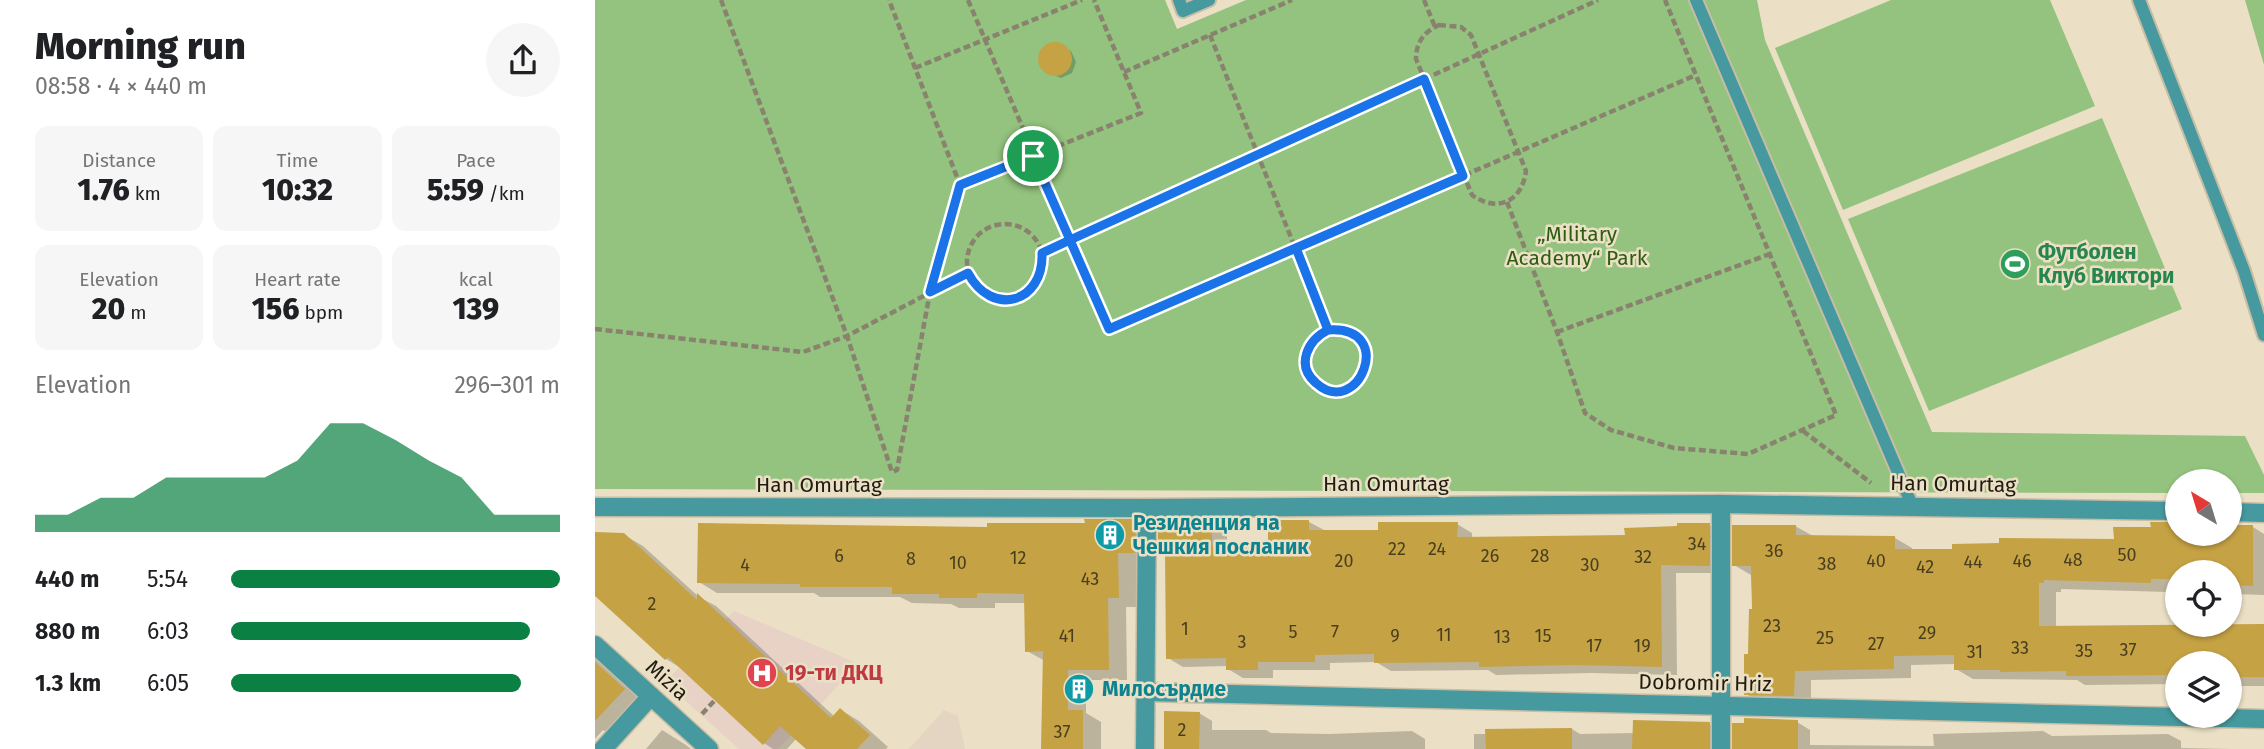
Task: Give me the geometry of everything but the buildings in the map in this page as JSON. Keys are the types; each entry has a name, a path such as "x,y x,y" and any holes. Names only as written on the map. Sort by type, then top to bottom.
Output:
{"street":[{"name":"Han Omurtag","path":"595,507 1147,508 1721,504 2165,511"},
{"path":"1721,504 1721,749"},
{"path":"1145,749 1147,508"},
{"path":"2242,512 2264,513"},
{"name":"Mizia","path":"595,645 709,749"},
{"name":"Dobromir Hriz","path":"1146,692 2264,719"},
{"path":"603,749 651,696"}],"lane":[{"path":"1179,0 1183,11 1209,0"},
{"path":"1696,0 1906,505"},
{"path":"2139,0 2244,271 2264,335"}],"path":[{"path":"721,0 847,336 892,472 897,470 930,292 960,185 889,0"},
{"path":"968,0 1109,329 1696,75"},
{"path":"915,68 1081,0"},
{"path":"960,185 1141,113 1094,0"},
{"path":"1124,72 1292,0"},
{"path":"1424,0 1434,27"},
{"path":"1042,253 1598,0"},
{"path":"1507,202 1557,332 1584,413 1611,429 1674,448 1748,454 1836,415 1665,0"},
{"path":"1434,27 1461,27 1471,35 1479,54 1527,172 1520,191 1507,202 1491,204 1481,201 1472,195 1463,176 1416,59 1416,48 1421,38 1434,27"},
{"path":"1210,35 1328,330"},
{"path":"1010,225 1024,230 1035,240 1042,253 1043,268 1037,282 1027,294 1013,300 998,300 985,295 968,273 967,258 972,244 982,232 995,226 1010,225"},
{"path":"1557,332 1770,254"},
{"path":"595,329 803,352 847,336 968,273"},
{"path":"1341,329 1353,334 1362,342 1367,354 1361,378 1342,390 1321,387 1307,370 1305,358 1309,346 1317,336 1328,330 1341,329"},
{"path":"1802,430 1906,505"}],"shaded area":[{"name":"19-ти ДКЦ","path":"734,611 859,664 778,749 739,749 665,682"},
{"path":"944,710 958,716 965,749 909,749"}],"green space":[{"name":"„Military Academy“ Park","path":"595,0 1165,0 1177,29 1246,0 1757,0 1765,40 1932,432 2245,436 2264,475 2264,493 2242,493 2242,469 2165,469 2165,493 595,489"},
{"path":"1891,0 2050,0 2095,106 1843,210 1775,48"},
{"path":"2245,0 2264,0 2264,65"},
{"name":"Футболен Клуб Виктори","path":"2102,118 2182,309 1929,411 1848,219"}],"place":[{"name":"Футболен Клуб Виктори","path":"2015,264"},
{"name":"Резиденция на Чешкия посланик","path":"1110,535"},
{"name":"19-ти ДКЦ","path":"762,673"},
{"name":"Милосърдие","path":"1079,689"}],"route":[{"path":"1033,156 960,185 930,292 968,273 985,295 998,300 1013,300 1027,294 1037,282 1043,268 1042,253 1070,240 1109,329 1296,248 1328,330 1317,336 1309,346 1305,358 1307,370 1321,387 1331,390 1342,390 1361,378 1367,354 1362,342 1353,334 1341,329 1328,330 1296,248 1463,176 1424,79 1070,240 1033,156"}]}
